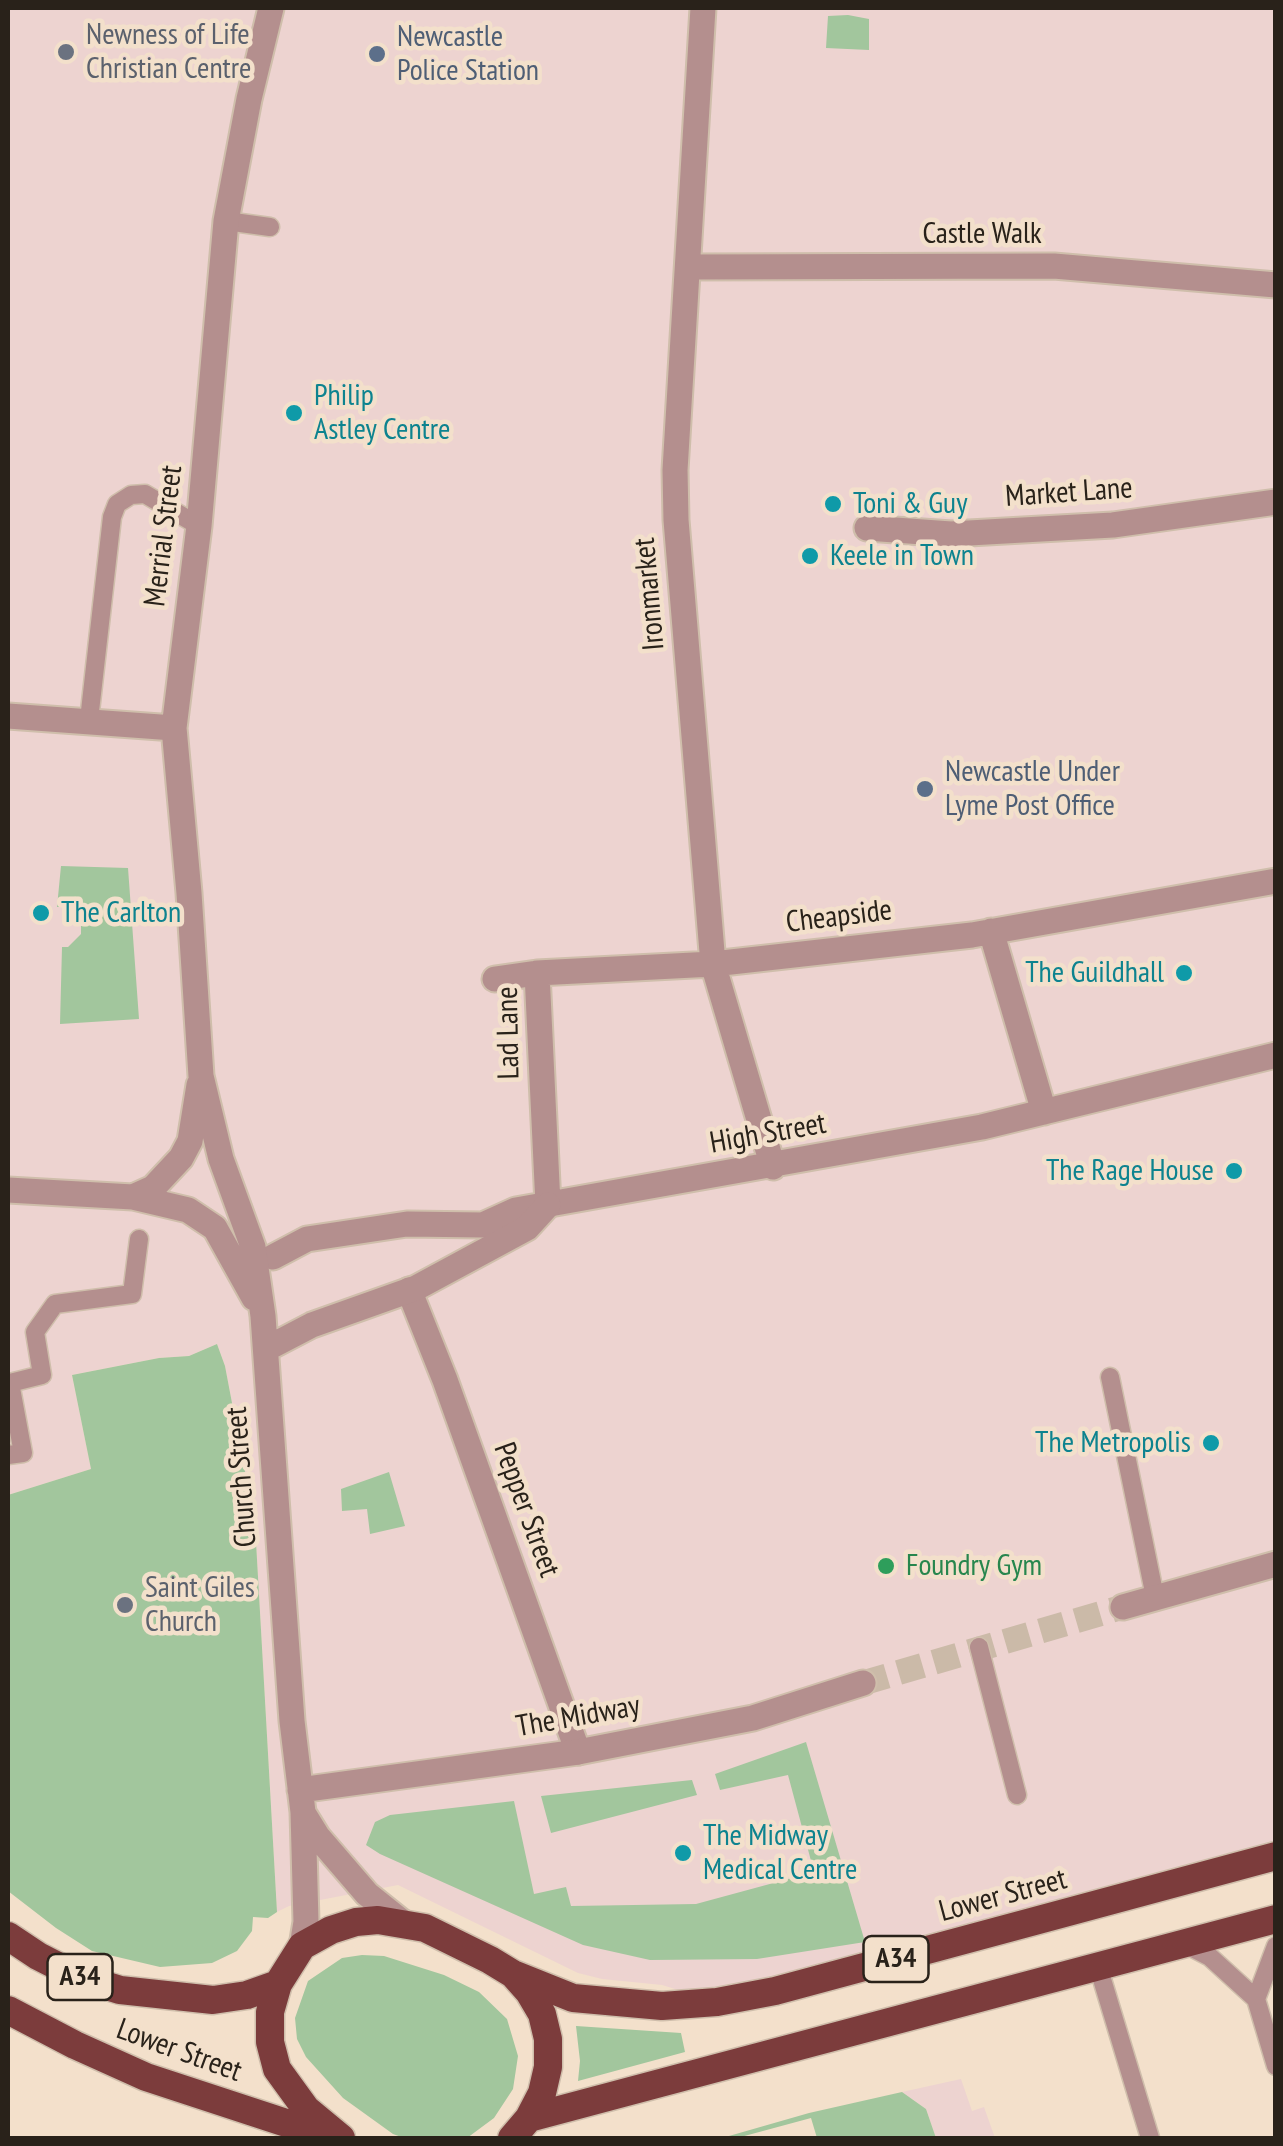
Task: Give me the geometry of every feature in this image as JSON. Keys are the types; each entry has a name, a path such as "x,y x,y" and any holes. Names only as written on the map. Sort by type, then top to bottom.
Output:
{"highway":[{"name":"Lower Street","path":"402,1922 424,1928 513,1974 573,1998 662,2006 716,2002 775,1991 1276,1856"},
{"name":"A34","path":"520,2128 1276,1919"},
{"path":"337,2138 306,2108 277,2069 270,2027 278,1984 302,1946 314,1938 356,1922 402,1922"},
{"name":"Lower Street","path":"8,1936 81,1978 120,1990 213,2000 247,1995 278,1984"},
{"path":"513,1974 536,2003 548,2039 545,2080 520,2128"},
{"name":"Lower Street","path":"8,2010 75,2046 146,2076 337,2138"}],"street":[{"name":"Merrial Street","path":"263,1316 253,1248 221,1159 201,1076 174,728 198,526 226,221 249,99 272,8"},
{"name":"Ironmarket","path":"702,8 675,470 676,520 714,964 773,1167"},
{"name":"Castle Walk","path":"688,267 1054,266 1276,285"},
{"name":"Market Lane","path":"866,528 951,534 1112,525 1276,502"},
{"path":"8,716 174,728"},
{"path":"1044,1112 982,933 1276,881"},
{"name":"Cheapside","path":"714,964 982,933"},
{"name":"Lad Lane","path":"548,1205 537,973 714,964"},
{"path":"495,979 537,973"},
{"name":"High Street","path":"273,1257 308,1238 407,1224 483,1225 516,1210 982,1127 1276,1055"},
{"name":"Merrial Street","path":"132,1197 154,1188 181,1158 190,1141 201,1076"},
{"path":"8,1190 132,1197 188,1210 216,1228 263,1316"},
{"path":"266,1349 312,1325 409,1290 527,1228 548,1205"},
{"name":"Pepper Street","path":"409,1290 578,1752"},
{"name":"Church Street","path":"263,1316 301,1801 306,1922 302,1946"},
{"path":"1123,1607 1276,1564"},
{"name":"The Midway","path":"301,1801 753,1718 863,1683"},
{"path":"301,1801 318,1837 367,1894 402,1922"}],"lane":[{"path":"226,221 270,226"},
{"path":"89,720 112,517 118,504 131,495 145,494 198,526"},
{"path":"8,1455 22,1452 10,1384 42,1375 35,1332 56,1304 132,1294 139,1239"},
{"path":"1110,1377 1154,1597"},
{"path":"979,1647 1017,1795"},
{"path":"1182,1942 1210,1957 1256,1999 1276,2066"},
{"path":"1256,1999 1276,1946"},
{"path":"1098,1966 1150,2138"}],"shaded area":[{"path":"8,8 1275,8 1275,1856 717,2002 662,1985 578,1973 398,1885 289,1906 277,1912 255,1524 225,1366 217,1344 189,1356 72,1375 91,1469 8,1495"},
{"path":"961,2079 972,2111 984,2107 995,2138 936,2138 926,2109 902,2092"}],"green space":[{"path":"828,16 869,19 869,50 826,48"},
{"path":"61,866 128,868 139,1019 60,1024 62,947 68,947 81,934 81,918 69,907 57,907"},
{"path":"217,1344 225,1366 255,1524 277,1912 268,1918 253,1917 252,1931 237,1951 212,1963 160,1967 92,1951 8,1891 8,1495 91,1469 72,1375 189,1356"},
{"path":"389,1472 405,1526 370,1534 367,1509 342,1511 341,1489"},
{"path":"806,1742 865,1942 757,1959 650,1960 583,1945 366,1845 375,1822 390,1815 514,1801 534,1894 566,1887 571,1906 696,1904 814,1872 788,1775 720,1790 715,1774"},
{"path":"692,1780 697,1795 551,1833 541,1796"},
{"path":"384,1956 444,1975 479,1992 507,2019 518,2056 513,2089 494,2118 467,2138 404,2138 393,2134 343,2098 306,2057 297,2039 295,2018 308,1981 342,1958"},
{"path":"576,2026 681,2033 685,2052 578,2081"},
{"path":"902,2092 926,2109 936,2138 817,2138 811,2118 737,2138 722,2138 809,2113"}],"tunnel":[{"path":"863,1683 1123,1607"}],"place":[{"name":"Newness of Life Christian Centre","path":"66,52"},
{"name":"Newcastle Police Station","path":"377,54"},
{"name":"Philip Astley Centre","path":"294,413"},
{"name":"Toni & Guy","path":"833,504"},
{"name":"Keele in Town","path":"810,556"},
{"name":"Newcastle Under Lyme Post Office","path":"925,789"},
{"name":"The Carlton","path":"41,913"},
{"name":"The Guildhall","path":"1184,973"},
{"name":"The Rage House","path":"1234,1171"},
{"name":"The Metropolis","path":"1211,1443"},
{"name":"Foundry Gym","path":"886,1566"},
{"name":"Saint Giles Church","path":"125,1605"},
{"name":"The Midway Medical Centre","path":"683,1853"}]}
